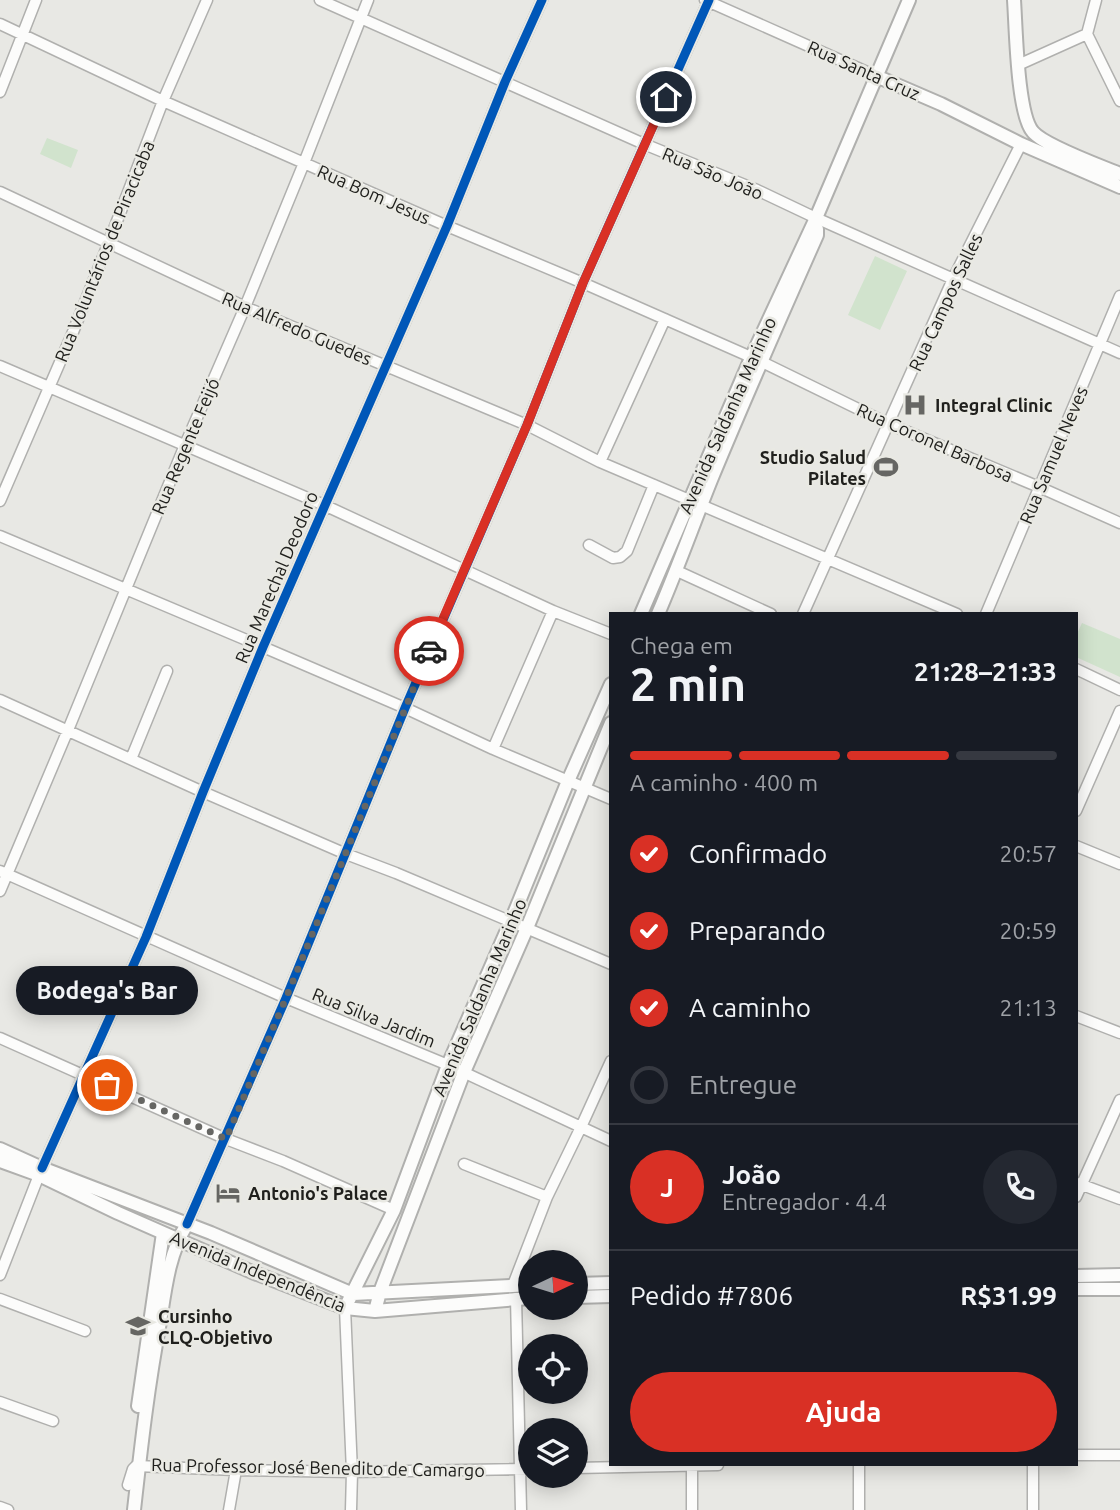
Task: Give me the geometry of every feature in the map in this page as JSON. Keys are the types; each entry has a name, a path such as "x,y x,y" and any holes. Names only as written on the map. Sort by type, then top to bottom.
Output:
{"main road":[{"name":"Avenida Saldanha Marinho","path":"642,612 695,502 909,0"},
{"path":"1014,0 1023,108 1031,131 1047,142 1120,174"},
{"name":"Rua Santa Cruz","path":"876,76 1120,187"},
{"path":"1008,137 1022,130 1026,120"},
{"path":"1021,144 1047,142"},
{"name":"Avenida Saldanha Marinho","path":"659,612 677,571 695,502"},
{"name":"Avenida Saldanha Marinho","path":"345,1308 394,1210 448,1065 609,689"},
{"name":"Avenida Saldanha Marinho","path":"375,1311 464,1072 527,928 609,728"},
{"name":"Avenida Independência","path":"0,1149 89,1199 177,1240 345,1308 375,1311 516,1298"},
{"name":"Avenida Independência","path":"0,1161 41,1172 187,1224 353,1294 518,1285"},
{"path":"89,1199 170,1227 187,1224"},
{"path":"134,1510 149,1380 165,1293 177,1240 187,1224"},
{"path":"126,1510 140,1382 163,1233"},
{"path":"1078,1276 1120,1275"},
{"path":"588,1284 609,1283"},
{"path":"1078,1289 1120,1289"},
{"path":"516,1298 518,1291"},
{"path":"588,1297 609,1296"}],"street":[{"path":"0,92 36,0"},
{"name":"Rua Voluntários de Piracicaba","path":"0,501 50,387 163,101 207,0"},
{"name":"Rua São João","path":"320,0 645,145 757,190 1120,353"},
{"name":"Rua Regente Feijó","path":"0,891 4,873 68,730 184,444 245,307 368,0"},
{"name":"Rua Marechal Deodoro","path":"0,1275 83,1074 146,937 263,647 447,226 505,82 542,0"},
{"path":"187,1224 286,998 405,708 527,425 583,283 707,0"},
{"name":"Rua Santa Cruz","path":"707,0 876,76"},
{"path":"1096,0 1087,34 1120,102"},
{"name":"Rua Bom Jesus","path":"0,24 163,101 755,359"},
{"path":"1018,65 1087,34"},
{"name":"Rua Campos Salles","path":"804,612 953,279 1021,144"},
{"name":"Rua Alfredo Guedes","path":"0,192 245,307 527,425 600,462 952,612"},
{"name":"Rua Samuel Neves","path":"987,612 1120,296"},
{"path":"600,462 665,319"},
{"name":"Rua Coronel Barbosa","path":"755,359 889,424 1120,523"},
{"path":"0,366 324,505 609,634"},
{"path":"589,545 613,558 620,557 627,551 654,485"},
{"path":"0,536 405,708 609,798"},
{"path":"677,571 767,612"},
{"path":"493,749 553,611"},
{"path":"131,759 167,670"},
{"path":"1078,670 1120,690"},
{"path":"0,700 346,854 609,963"},
{"path":"1078,806 1120,710"},
{"path":"1078,847 1120,864"},
{"name":"Rua Silva Jardim","path":"4,873 286,998 464,1072 609,1141"},
{"path":"1078,1017 1120,1033"},
{"path":"0,1038 226,1139 394,1210"},
{"path":"513,1285 547,1197 609,1066"},
{"path":"1120,1100 1079,1184 1120,1199"},
{"path":"464,1164 547,1197"},
{"path":"516,1298 522,1418"},
{"path":"0,1299 85,1331"},
{"path":"345,1308 352,1472 351,1510"},
{"path":"0,1402 53,1421"},
{"path":"1078,1455 1120,1455"},
{"name":"Rua Professor José Benedito de Camargo","path":"128,1485 132,1469 136,1465 352,1472 518,1469"},
{"path":"588,1468 653,1466"},
{"path":"692,1466 692,1510"},
{"path":"859,1466 859,1510"},
{"path":"1033,1466 1033,1510"},
{"path":"229,1510 236,1470"},
{"path":"521,1510 523,1488"},
{"path":"0,1507 8,1510"}],"green space":[{"path":"47,138 78,150 71,168 40,154"},
{"path":"875,256 907,271 880,330 848,315"},
{"path":"1082,623 1120,639 1120,677 1078,658 1078,632"}],"cycle path":[{"path":"42,1168 146,937 263,647 447,226 505,82 542,0"},
{"path":"187,1224 286,998 405,708 527,425 583,283 709,0"}],"way so far":[{"path":"107,1085 226,1139 429,651"}],"place":[{"name":"Integral Clinic","path":"915,405"},
{"name":"Studio Salud Pilates","path":"886,467"},
{"name":"Bodega's Bar","path":"107,1085"},
{"name":"Antonio's Palace","path":"228,1193"},
{"name":"Cursinho CLQ-Objetivo","path":"138,1326"}],"route":[{"path":"429,651 527,425 583,283 666,97"}]}
